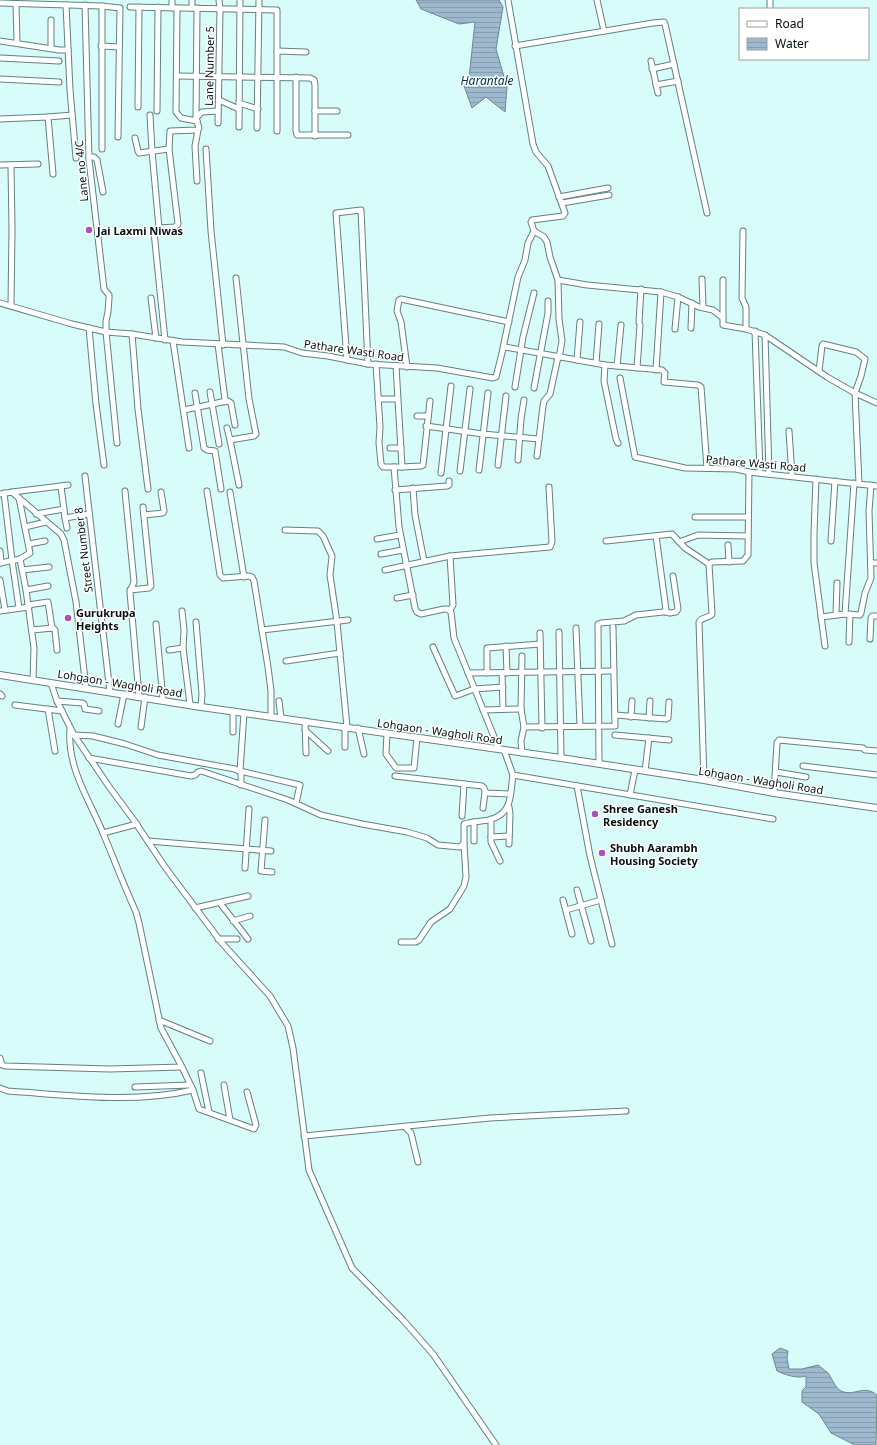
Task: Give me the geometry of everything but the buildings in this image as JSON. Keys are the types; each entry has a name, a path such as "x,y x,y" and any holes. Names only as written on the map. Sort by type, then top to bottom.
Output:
{"main road":[{"name":"Lohgaon - Wagholi Road","path":"0,675 190,704 201,707 562,758 704,780 774,793 877,808"}],"street":[{"path":"0,3 3,0"},
{"path":"172,0 174,8 177,76 176,112 181,118 197,119"},
{"path":"192,0 194,8 197,119 199,126 195,146 197,181"},
{"name":"Lane Number 5","path":"218,0 220,9 218,123"},
{"path":"239,126 240,0"},
{"path":"258,128 259,0"},
{"path":"508,0 534,148 548,166 564,213 563,216 532,220 531,222 524,220"},
{"path":"597,0 604,31"},
{"path":"0,3 102,6 120,8 118,137"},
{"path":"16,4 17,43"},
{"path":"66,5 76,158"},
{"name":"Lane no 4/C","path":"85,6 89,157 104,289 109,295 106,332 117,443"},
{"path":"102,6 102,149"},
{"path":"130,7 277,10 277,131"},
{"path":"157,110 158,7"},
{"path":"138,107 139,8"},
{"path":"51,20 51,48"},
{"path":"515,46 664,22 707,213"},
{"path":"0,41 58,50 68,50"},
{"path":"101,46 119,47"},
{"path":"277,51 306,52"},
{"path":"0,58 59,61"},
{"path":"651,61 658,93"},
{"path":"652,68 674,64"},
{"path":"177,76 310,78 314,80 316,85 315,136"},
{"path":"296,77 296,133 299,136 348,136"},
{"path":"0,80 59,82"},
{"path":"656,85 678,81"},
{"path":"219,100 239,106 258,109"},
{"path":"197,119 202,112 218,111"},
{"path":"315,111 337,111"},
{"path":"0,120 72,115"},
{"path":"150,115 152,152 160,228"},
{"path":"48,117 53,174"},
{"path":"165,340 154,232 156,229 175,227 178,224 169,149 171,130 198,130"},
{"path":"135,138 138,153 169,149"},
{"path":"206,149 211,231 225,398 224,402"},
{"path":"89,157 94,157 97,160 103,192"},
{"path":"0,166 38,164"},
{"path":"11,306 12,165"},
{"path":"559,197 608,188"},
{"path":"562,204 608,195"},
{"path":"347,360 336,213 361,210 368,364"},
{"path":"531,222 534,231 544,237 547,242 550,257 558,280 559,319 562,341 550,394 542,406 538,456"},
{"path":"534,231 528,243 525,260 518,277 503,348 558,358 664,371 664,382 698,385 701,387 707,468"},
{"path":"743,231 742,298 746,307 746,329"},
{"path":"230,440 254,436 256,434 249,399 236,278"},
{"path":"702,278 703,307"},
{"path":"558,280 661,292 713,310 723,318"},
{"path":"723,280 723,325 755,331 765,335 819,371 855,393 877,404"},
{"path":"637,368 641,289"},
{"path":"656,370 661,292"},
{"path":"515,387 523,337 534,294"},
{"path":"675,329 678,297"},
{"path":"151,298 156,338"},
{"path":"407,367 401,322 397,311 399,300 401,299 509,322"},
{"path":"534,388 548,313 548,301"},
{"name":"Pathare Wasti Road","path":"0,303 106,332 132,334 173,342 284,347 302,353 328,356 368,364 437,368 495,378 498,374 503,348"},
{"path":"691,328 692,303"},
{"path":"578,360 580,322"},
{"path":"596,363 599,324"},
{"path":"617,366 621,325"},
{"path":"89,328 96,404 104,465"},
{"path":"755,331 760,473"},
{"path":"132,334 138,409 148,489"},
{"path":"765,335 769,474"},
{"path":"173,342 190,448"},
{"path":"819,371 823,344 859,354 864,357 865,361 855,393 857,484 847,614 849,642"},
{"path":"376,364 381,466 383,468 422,466 430,400"},
{"path":"605,364 604,381 618,444"},
{"path":"396,366 402,467"},
{"name":"Pathare Wasti Road","path":"620,378 635,457 684,468 736,469 749,472 877,486"},
{"path":"441,473 451,386"},
{"path":"460,471 470,389"},
{"path":"210,392 219,444"},
{"path":"195,393 204,448 215,451 221,489"},
{"path":"479,470 488,393"},
{"path":"498,465 506,396"},
{"path":"378,399 397,398"},
{"path":"518,460 524,400"},
{"path":"184,410 228,402 231,403 235,425"},
{"path":"417,416 428,416"},
{"path":"426,426 447,430 539,439"},
{"path":"227,428 239,485"},
{"path":"790,431 792,476"},
{"path":"390,448 401,448"},
{"path":"394,467 400,535 415,608 419,613 444,609 450,610"},
{"path":"606,541 672,534 693,554 709,564 743,561 748,555 749,472"},
{"name":"Street Number 8","path":"85,476 110,692"},
{"path":"816,479 814,563 824,646"},
{"path":"395,490 447,486 449,485 448,481"},
{"path":"831,541 835,481"},
{"path":"19,608 2,494 68,485"},
{"path":"821,617 861,614 865,592 871,578 869,511 871,485"},
{"path":"61,486 67,528"},
{"path":"385,570 450,556 550,547 552,542 549,487"},
{"path":"414,488 415,515 424,562"},
{"path":"125,491 134,582 130,590 142,697 141,727"},
{"path":"207,491 220,575 223,578 244,576 250,577 254,581 271,691 271,717"},
{"path":"12,492 61,534 64,540 76,602 86,688"},
{"path":"144,515 163,513 161,492"},
{"path":"230,492 244,576"},
{"path":"0,551 0,563 20,559 30,553 19,498"},
{"path":"130,590 149,588 151,586 143,507"},
{"path":"36,514 64,510"},
{"path":"65,518 89,514"},
{"path":"695,517 748,517"},
{"path":"25,527 46,522"},
{"path":"285,530 315,530 321,533 332,556 330,575 340,653 346,727 345,747"},
{"path":"679,542 704,534 748,536"},
{"path":"377,539 400,535"},
{"path":"656,536 666,608 665,612"},
{"path":"29,544 45,541"},
{"path":"728,545 729,562"},
{"path":"381,554 403,550"},
{"path":"450,556 453,605 450,610"},
{"path":"20,559 29,606 34,648 33,680"},
{"path":"871,563 877,563"},
{"path":"704,780 699,622 712,614 709,564"},
{"path":"22,570 49,567"},
{"path":"599,764 598,624 624,621 636,615 676,612 678,609 673,576"},
{"path":"0,580 3,611 48,602 52,628 55,630 57,650"},
{"path":"836,615 837,583"},
{"path":"26,590 48,586"},
{"path":"397,598 413,595"},
{"path":"450,610 452,614 454,638 483,710 513,775 509,807 509,844"},
{"path":"182,611 184,630 183,648 190,704"},
{"path":"870,639 871,618 872,616 877,616"},
{"path":"262,630 348,620"},
{"path":"196,622 202,694 201,707"},
{"path":"156,624 163,700"},
{"path":"524,727 615,726 613,627"},
{"path":"32,630 52,628"},
{"path":"576,628 579,672 580,726"},
{"path":"559,632 560,726 562,758"},
{"path":"540,633 542,728"},
{"path":"487,673 486,649 540,644"},
{"path":"503,709 502,688 505,673 506,646"},
{"path":"433,647 455,696 474,689 502,688"},
{"path":"169,650 183,648"},
{"path":"286,661 340,653"},
{"path":"522,656 521,709 524,727 521,741 522,752"},
{"path":"468,674 614,671"},
{"path":"51,683 57,701 70,729 89,758 195,908 218,938 270,996 288,1026 293,1048 309,1170 352,1268 404,1321 433,1354 496,1445"},
{"path":"118,724 124,694"},
{"path":"57,701 82,703 84,704 85,709 99,711"},
{"path":"279,701 281,718"},
{"path":"631,717 632,701"},
{"path":"649,718 650,701"},
{"path":"615,716 667,719 669,702"},
{"path":"15,705 62,711"},
{"path":"48,709 55,751"},
{"path":"483,710 521,709"},
{"path":"233,711 233,732"},
{"path":"241,785 240,771 244,713"},
{"path":"305,721 306,753"},
{"path":"358,728 364,754"},
{"path":"70,729 69,740 74,765 83,790 103,833 138,920 159,1020 163,1032 192,1088 199,1109 252,1129 255,1128 256,1126 247,1092"},
{"path":"305,730 328,751"},
{"path":"387,733 385,751 396,768 414,768 417,738"},
{"path":"74,735 93,736 158,755 213,764 298,784 300,786 296,803"},
{"path":"615,735 670,740"},
{"path":"645,771 649,738"},
{"path":"774,793 776,743 779,740 863,748 865,750 877,752"},
{"path":"89,758 193,776 201,771 296,803 324,816 407,832 427,838 438,845 460,847 464,844"},
{"path":"803,766 877,775"},
{"path":"630,795 635,770"},
{"path":"776,772 806,776"},
{"path":"513,775 773,819"},
{"path":"395,776 483,787 485,792 483,808"},
{"path":"462,816 464,784"},
{"path":"577,786 590,856 612,944"},
{"path":"485,792 488,794 510,794"},
{"path":"401,942 416,942 419,940 431,922 450,908 464,886 466,877 463,825 465,823 491,820 502,814 509,807"},
{"path":"245,868 249,809"},
{"path":"265,820 261,871 272,872"},
{"path":"491,820 491,844 500,861"},
{"path":"474,822 474,841"},
{"path":"103,833 137,824"},
{"path":"491,837 509,836"},
{"path":"148,841 271,851"},
{"path":"577,890 591,941"},
{"path":"195,908 248,896"},
{"path":"563,900 572,934"},
{"path":"566,910 601,900"},
{"path":"220,903 248,939"},
{"path":"233,921 250,916"},
{"path":"218,938 237,939"},
{"path":"159,1020 210,1041"},
{"path":"0,1058 2,1065 5,1066 110,1068 182,1067"},
{"path":"201,1073 209,1112"},
{"path":"224,1085 230,1120"},
{"path":"135,1087 192,1088"},
{"path":"0,1088 8,1091 98,1098 170,1095 192,1088"},
{"path":"304,1136 490,1118 626,1111"},
{"path":"405,1127 411,1133 418,1162"}],"water":[{"name":"Harantale","path":"416,0 499,0 503,7 496,49 507,87 505,112 486,97 472,108 464,86 469,78 475,22 459,24 421,9"},
{"path":"780,1348 788,1351 787,1358 789,1369 802,1369 818,1365 828,1373 839,1390 850,1393 863,1390 877,1395 876,1445 855,1445 831,1433 819,1414 802,1402 802,1391 806,1387 806,1376 795,1377 777,1371 772,1354"}],"place":[{"name":"Jai Laxmi Niwas","path":"89,230"},
{"name":"Gurukrupa Heights","path":"68,618"},
{"name":"Shree Ganesh Residency","path":"595,814"},
{"name":"Shubh Aarambh Housing Society","path":"602,853"}]}
